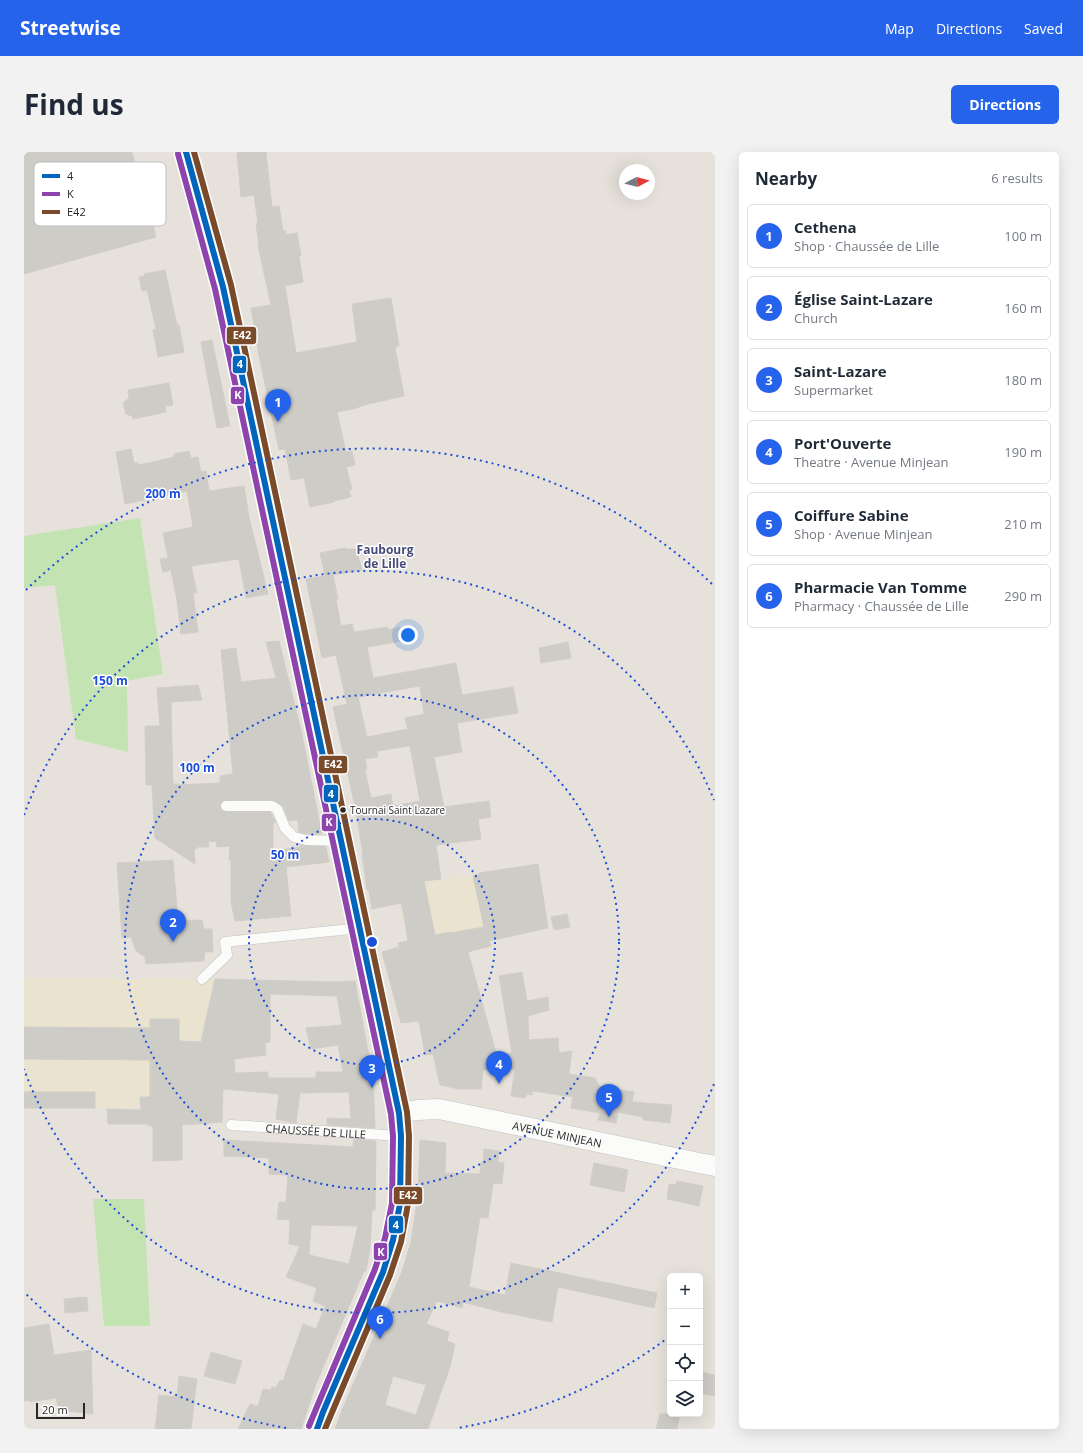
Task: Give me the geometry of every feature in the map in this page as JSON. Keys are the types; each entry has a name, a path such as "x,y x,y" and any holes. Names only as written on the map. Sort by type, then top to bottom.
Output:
{"main road":[{"path":"186,152 207,226 230,318 399,1114 401,1136 400,1204 393,1240 383,1272 326,1405 318,1429"}],"street":[{"name":"AVENUE MINJEAN","path":"399,1114 417,1110 439,1109 699,1164 715,1166"}],"lane":[{"path":"226,806 272,806 277,810 285,828 294,837 306,840 341,841"},
{"path":"202,979 227,955 225,942 360,928"},
{"name":"CHAUSSÉE DE LILLE","path":"231,1124 401,1136"}],"shaded area":[{"path":"539,864 544,896 539,898 544,930 448,947 444,933 406,940 398,887"},
{"path":"24,978 214,979 185,1107 24,1109"}],"green space":[{"path":"140,518 163,674 127,681 128,752 76,739 55,585 24,588 24,536"},
{"path":"93,1199 144,1199 150,1326 104,1326"}],"building":[{"path":"24,152 132,152 135,162 34,162 34,226 153,226 156,237 24,274"},
{"path":"266,152 272,207 279,206 283,231 286,231 286,235 297,233 301,255 299,256 303,282 285,286 296,353 357,342 352,304 391,298 399,346 395,347 404,396 337,412 346,452 352,451 355,465 346,467 352,489 349,490 351,497 310,507 304,478 291,480 285,449 279,450 259,356 251,308 271,305 258,246 256,224 258,223 254,195 241,197 237,153"},
{"path":"165,270 177,325 179,325 184,352 158,357 153,330 156,329 147,290 142,291 139,277 145,276 144,274"},
{"path":"212,340 230,426 217,428 201,342"},
{"path":"169,383 173,405 165,406 166,412 133,419 132,416 126,414 123,403 129,398 128,390"},
{"path":"131,449 134,463 138,463 139,465 174,457 174,454 189,451 191,458 198,457 201,472 206,471 209,491 244,486 249,517 268,594 246,598 239,559 191,566 197,593 193,593 198,632 181,634 177,600 171,570 163,572 160,559 168,558 163,533 193,527 187,491 125,504 116,452"},
{"path":"345,548 356,549 362,570 333,575 338,599 336,599 341,626 352,624 354,632 388,627 388,630 400,627 402,641 367,647 373,678 456,663 462,695 513,687 518,713 457,723 462,752 434,757 444,807 489,801 491,817 478,819 481,839 436,845 441,879 424,881 435,935 451,933 484,927 473,876 479,873 538,864 548,928 489,941 491,946 468,952 497,1056 512,1053 499,976 522,972 527,1001 548,997 549,1010 528,1016 529,1040 558,1038 559,1053 572,1051 569,1074 595,1078 599,1086 634,1092 632,1102 672,1105 670,1123 643,1120 643,1117 618,1112 616,1123 598,1120 600,1113 571,1108 573,1097 533,1091 532,1095 527,1094 525,1098 511,1096 515,1069 483,1070 481,1089 459,1089 440,1085 433,1054 425,1055 419,1021 401,1023 382,952 399,947 398,943 408,941 404,916 401,903 372,909 369,890 367,890 356,811 333,707 347,704 336,655 322,658 306,579 325,576 320,553","holes":["420,686 424,714 405,718 408,729 367,737 358,697","410,746 420,801 393,806 391,794 371,798 365,770 367,769 365,759 378,757 377,751"]},
{"path":"279,641 301,730 322,834 307,834 299,832 298,820 289,821 283,806 272,800 226,800 221,802 220,806 222,811 226,812 270,812 276,822 273,823 273,851 300,847 300,845 326,847 329,862 286,867 291,916 235,921 231,902 231,860 229,860 230,846 217,847 216,841 208,842 209,847 197,847 197,849 194,849 195,864 155,838 152,785 146,785 145,726 160,726 157,688 198,685 202,700 171,702 173,784 220,783 220,776 233,774 221,650 236,648 241,682 276,678 266,642"},
{"path":"568,642 571,658 541,663 539,648"},
{"path":"173,860 178,921 202,920 204,929 212,929 213,952 205,952 204,961 146,964 145,957 136,951 131,937 122,938 117,863"},
{"path":"567,914 570,927 554,930 551,917"},
{"path":"215,979 336,982 355,981 373,1078 375,1128 327,1125 327,1118 351,1119 349,1092 300,1093 296,1123 276,1119 279,1094 223,1089 222,1122 182,1125 182,1160 153,1161 153,1126 148,1126 148,1124 108,1124 107,1109 141,1110 140,1097 150,1097 150,1060 24,1059 24,1027 150,1028 150,1019 179,1019 179,1041 201,1042","holes":["270,994 337,996 342,1025 306,1028 311,1049 338,1045 343,1072 316,1072 316,1078 268,1078 268,1072 235,1073 234,1059 266,1055 265,1043 270,1042"]},
{"path":"24,1092 95,1092 95,1108 24,1108"},
{"path":"354,1139 376,1141 375,1210 372,1210 370,1249 366,1271 364,1271 316,1384 301,1429 238,1429 250,1404 258,1406 263,1389 271,1390 272,1387 276,1388 280,1380 283,1381 303,1324 316,1329 325,1306 313,1301 317,1288 286,1277 300,1246 289,1244 290,1220 277,1219 279,1202 286,1202 288,1175 269,1174 269,1158 224,1156 224,1140 353,1147","holes":["311,1225 358,1226 349,1264 309,1255"]},
{"path":"420,1140 446,1143 445,1173 480,1174 484,1149 499,1151 498,1162 504,1163 502,1184 493,1183 488,1218 480,1217 469,1287 505,1295 511,1263 657,1293 654,1308 558,1287 552,1322 501,1312 463,1302 462,1308 437,1301 426,1324 449,1332 447,1341 455,1344 450,1367 428,1429 335,1429 401,1274 411,1242 418,1196","holes":["393,1376 426,1385 416,1415 385,1405"]},
{"path":"594,1163 628,1170 624,1192 590,1185"},
{"path":"677,1181 703,1186 699,1206 667,1199 669,1184 676,1185"},
{"path":"87,1297 88,1311 65,1313 64,1299"},
{"path":"49,1324 54,1355 91,1350 93,1414 59,1410 56,1398 29,1402 29,1400 24,1401 24,1328"},
{"path":"211,1352 242,1361 235,1384 204,1376"},
{"path":"703,1373 715,1375 715,1396 703,1394"},
{"path":"179,1376 197,1379 191,1429 155,1429 159,1395 177,1397"},
{"path":"660,1414 667,1414 667,1417 679,1417 677,1429 656,1429"}],"transit line":[{"name":"4","path":"186,152 223,287 399,1113 401,1136 400,1204 393,1240 383,1272 317,1429"},
{"name":"E42","path":"194,152 231,285 407,1112 409,1136 408,1204 401,1242 390,1275 325,1429"},
{"name":"K","path":"178,154 215,289 391,1114 393,1136 392,1203 385,1238 375,1269 309,1426"}],"place":[{"name":"Cethena","path":"278,422"},
{"name":"Tournai Saint Lazare","path":"343,810"},
{"name":"Église Saint-Lazare","path":"173,942"},
{"name":"Port'Ouverte","path":"499,1084"},
{"name":"Saint-Lazare","path":"372,1088"},
{"name":"Coiffure Sabine","path":"609,1117"},
{"name":"Pharmacie Van Tomme","path":"380,1339"}],"district":[{"name":"Faubourg de Lille","path":"385,556"}]}
